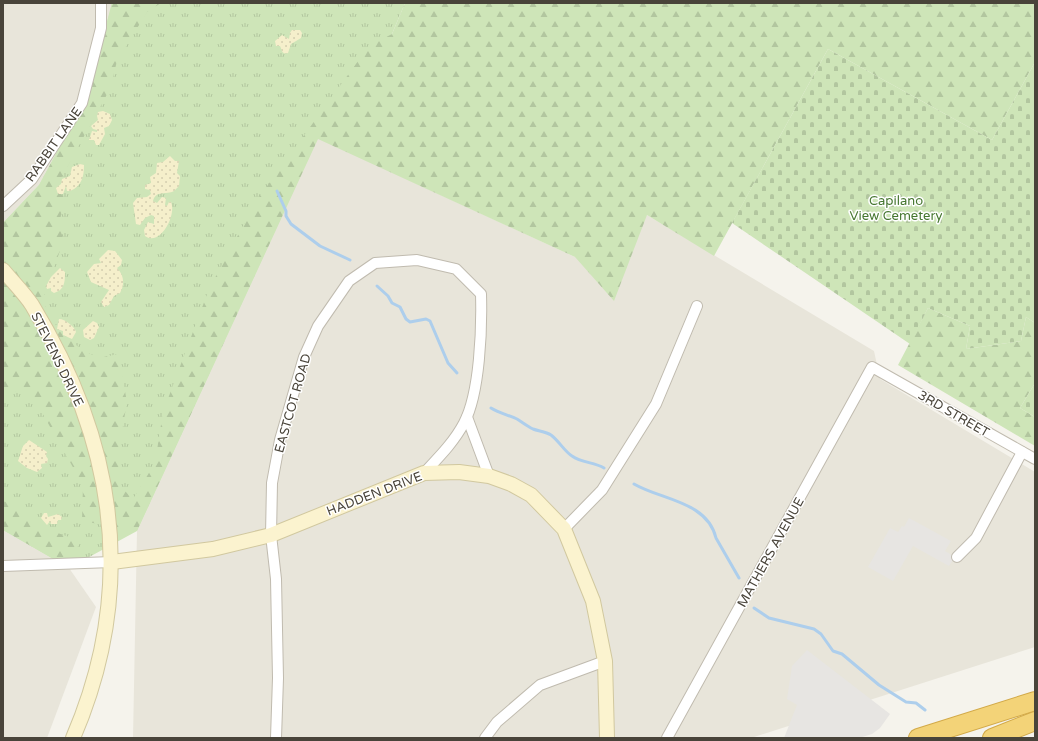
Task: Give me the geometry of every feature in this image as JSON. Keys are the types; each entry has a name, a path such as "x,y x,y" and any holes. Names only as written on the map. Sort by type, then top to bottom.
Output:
{"highway":[{"path":"918,738 1035,701"},
{"path":"956,738 1035,708"},
{"path":"992,738 1035,722"}],"street":[{"name":"RABBIT LANE","path":"3,206 32,179 82,103 101,28 101,3"},
{"name":"EASTCOT ROAD","path":"276,738 278,678 277,609 276,579 271,535 272,483 280,440 304,357 318,326 349,281 375,263 417,260 456,269 481,294 482,330 472,398 467,417 446,449 424,473"},
{"name":"STEVENS DRIVE","path":"3,270 31,304 67,372 85,413 102,472 109,522 112,562 108,612 98,665 83,714 72,738"},
{"path":"564,529 602,490 656,404 697,306"},
{"name":"3RD STREET","path":"872,367 1035,459"},
{"name":"MATHERS AVENUE","path":"668,738 872,367"},
{"path":"467,417 489,476"},
{"path":"957,557 976,538 1022,452"},
{"name":"HADDEN DRIVE","path":"3,566 112,562 213,549 271,535 424,473 459,472 489,476 511,484 532,495 564,529 593,600 605,661 607,738"},
{"path":"485,738 497,722 540,685 605,661"}],"shaded area":[{"path":"3,3 112,3 87,97 39,185 3,223"},
{"path":"318,138 575,257 647,215 874,351 880,379 1035,472 1035,647 751,738 133,738 137,531"},
{"path":"909,518 951,541 945,551 955,557 949,566 913,546 893,581 868,567 890,528 898,532 902,526 904,527"},
{"path":"3,530 69,568 96,607 47,738 3,738"},
{"path":"807,650 890,714 880,728 872,734 859,738 784,738 797,705 787,699 792,666"}],"green space":[{"path":"112,3 405,3 392,34 318,138 137,531 69,568 3,530 3,223 39,185 87,97"},
{"path":"112,3 161,3 147,12 117,61 110,89 55,189 64,197 60,221 63,243 44,293 46,307 59,331 82,350 99,358 118,354 127,402 120,443 118,484 133,499 155,463 163,412 209,289 257,200 369,46 392,34 405,3 1035,3 1035,62 992,140 828,49 714,256 647,215 614,301 575,257 318,139 137,531 82,521 83,485 40,409 19,387 8,400 3,397 3,223 39,185 87,97"},
{"name":"Capilano View Cemetery","path":"828,49 992,140 1035,62 1035,323 1026,317 1021,341 966,349 970,326 928,308 910,344 732,223"},
{"path":"928,308 970,326 966,349 1021,341 1026,317 1035,323 1035,383 1020,408 1035,417 1035,446 898,365"},
{"path":"1035,383 1035,417 1020,408"},
{"path":"3,500 41,527 80,541 69,568 3,530"}],"sand":[{"path":"292,30 300,30 302,33 301,38 291,44 288,53 284,53 282,52 280,46 276,46 275,41 282,35 289,39"},
{"path":"103,111 110,114 112,120 109,126 104,128 105,134 99,145 96,145 94,140 89,140 92,131 97,132 97,130 93,129 91,126 98,120 98,112"},
{"path":"170,156 175,161 179,161 177,173 180,176 179,186 174,191 156,195 154,198 153,201 157,203 162,197 166,198 165,205 167,206 169,202 171,202 172,214 166,228 161,234 151,238 145,236 144,230 148,222 154,224 154,216 151,215 145,218 140,225 136,224 133,203 137,198 147,197 151,194 150,190 145,189 145,185 151,183 150,177 156,173 157,163 163,162"},
{"path":"80,164 84,165 84,173 80,183 70,191 67,191 66,186 63,194 58,194 56,188 61,184 62,179 70,176 72,167"},
{"path":"108,250 115,251 122,260 121,265 117,268 121,274 123,283 120,293 114,296 109,305 104,307 101,302 109,290 91,282 87,272 94,264 101,263 99,259"},
{"path":"60,268 65,272 64,282 60,290 54,293 51,291 51,288 47,289 46,286 51,277"},
{"path":"59,319 67,322 75,330 76,332 72,339 63,335 63,331 57,329"},
{"path":"93,321 97,323 99,327 94,338 90,340 84,337 83,330"},
{"path":"29,440 47,452 47,463 41,464 42,468 37,472 27,468 18,461 23,446"},
{"path":"44,513 47,513 48,517 58,514 62,517 61,520 58,520 57,524 51,524 50,521 47,525 41,518"}],"waterway":[{"path":"277,191 286,211 286,216 291,224 320,246 350,260"},
{"path":"377,286 388,296 392,303 400,307 406,319 410,322 426,319 430,321 448,363 457,373"},
{"path":"491,408 517,419 533,429 551,435 569,454 576,458 604,468"},
{"path":"634,484 682,503 703,516 711,526 716,538 739,578"},
{"path":"754,608 769,618 814,629 821,634 833,651 842,654 879,685 906,702 916,703 925,710"}]}
